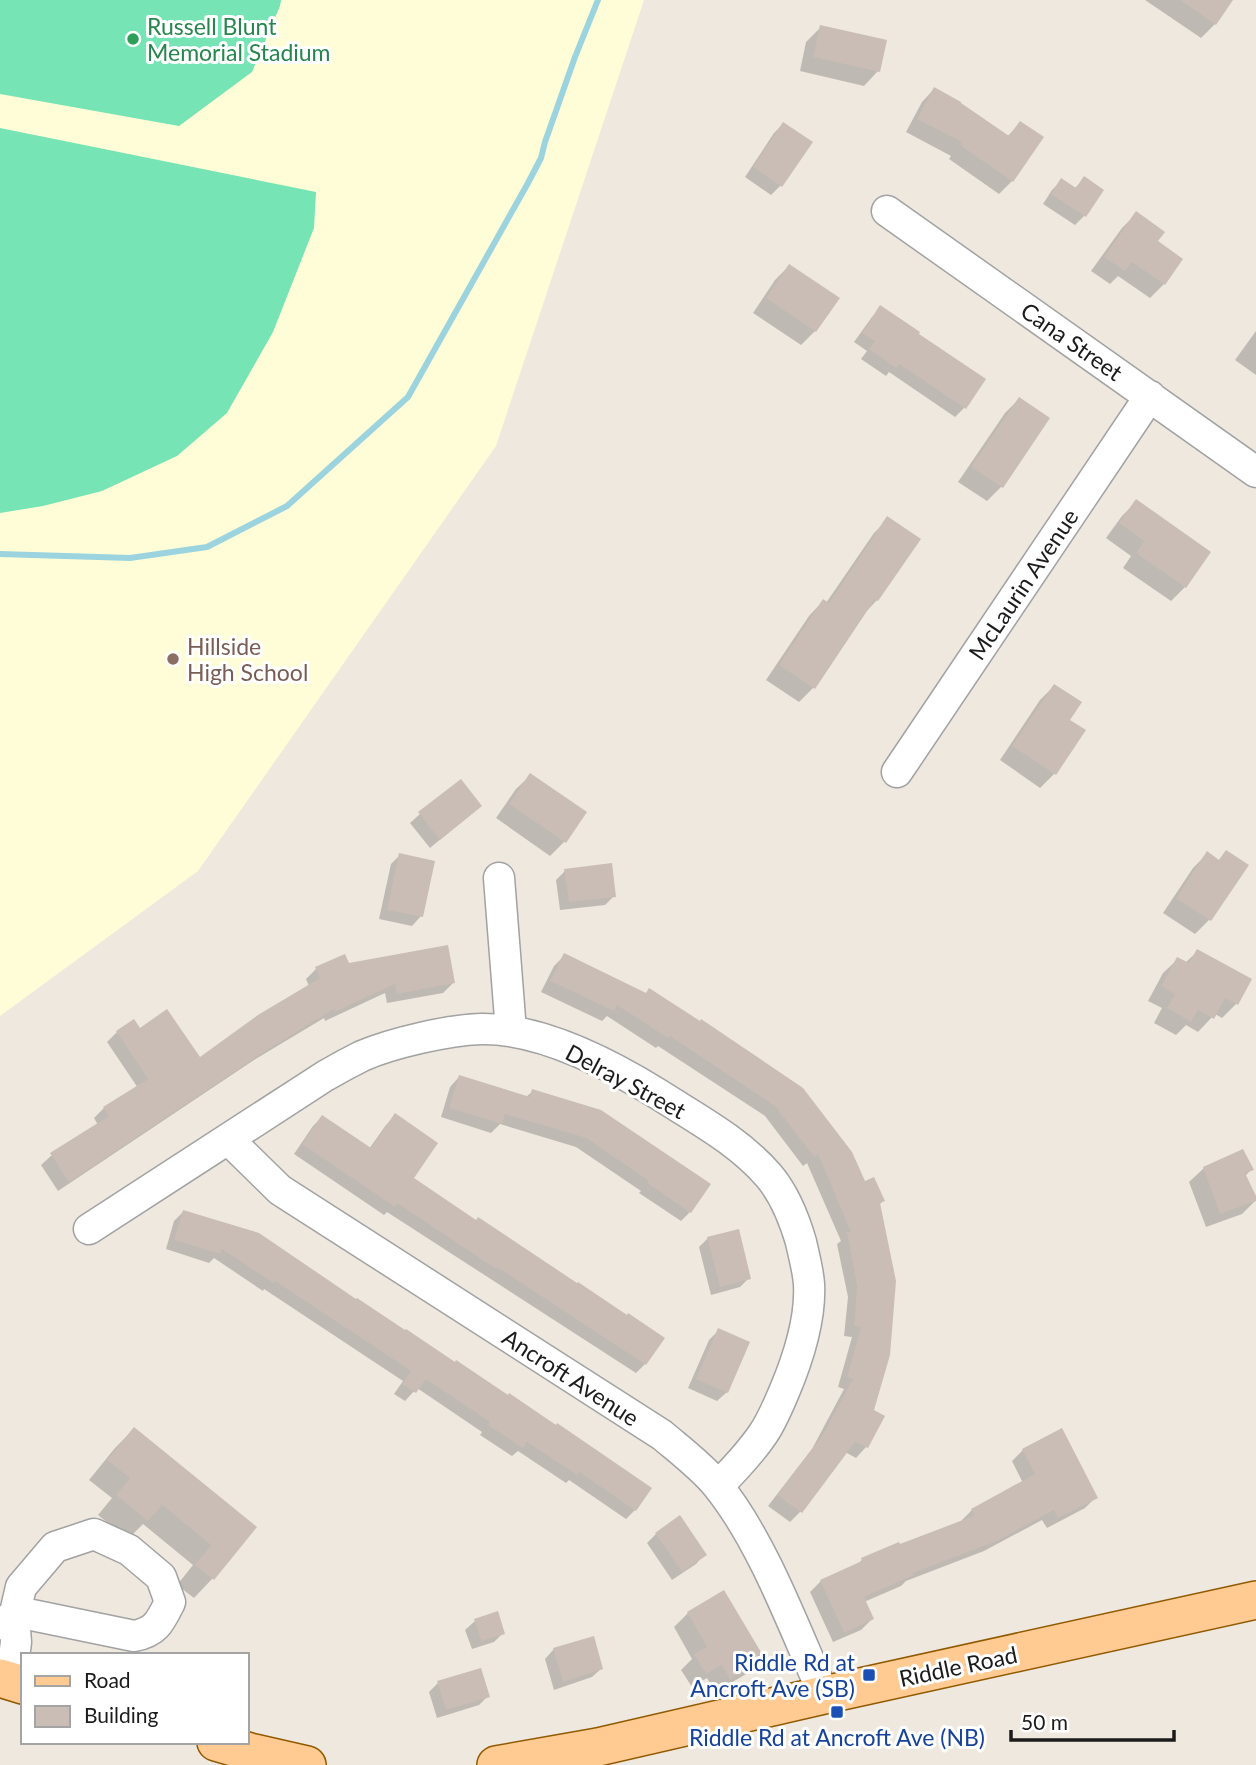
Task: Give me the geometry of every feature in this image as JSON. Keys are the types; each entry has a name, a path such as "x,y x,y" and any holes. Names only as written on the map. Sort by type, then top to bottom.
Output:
{"main road":[{"name":"Riddle Road","path":"496,1765 598,1747 1256,1600"},
{"path":"223,1744 307,1765"}],"street":[{"name":"Cana Street","path":"887,211 1256,472"},
{"name":"McLaurin Avenue","path":"897,772 1150,396"},
{"path":"499,878 511,1031"},
{"name":"Delray Street","path":"89,1229 325,1076 364,1055 449,1032 481,1029 511,1031 556,1043 583,1054 640,1083 746,1152 784,1198 797,1227 809,1285 800,1351 767,1429 718,1486"},
{"name":"Ancroft Avenue","path":"228,1139 280,1190 662,1435 696,1462 718,1486 767,1566 824,1695"},
{"path":"7,1620 27,1614 134,1636 149,1633 170,1602 162,1577 129,1550 94,1534 55,1547 21,1587 7,1620 16,1642 11,1681"}],"shaded area":[{"name":"Hillside High School","path":"0,0 644,0 496,446 198,871 0,1016"}],"green space":[{"name":"Russell Blunt Memorial Stadium","path":"0,0 281,0 252,72 179,126 0,94"},
{"path":"0,128 316,192 314,228 273,332 227,413 177,456 102,491 43,506 0,513"}],"building":[{"path":"1180,0 1233,0 1216,25"},
{"path":"820,25 887,40 880,72 813,57"},
{"path":"934,87 961,102 1009,136 1020,121 1044,137 1013,182 960,145 962,142 917,119"},
{"path":"783,122 813,142 782,187 753,167"},
{"path":"1084,176 1104,190 1086,217 1051,194 1061,178 1076,188"},
{"path":"1136,211 1165,232 1158,241 1183,259 1165,285 1132,262 1125,271 1104,257"},
{"path":"789,264 840,298 816,332 766,298"},
{"path":"880,305 986,379 966,409 899,364 896,368 869,349 875,341 862,333"},
{"path":"1019,397 1050,418 1003,488 971,467"},
{"path":"1136,499 1211,552 1186,588 1136,553 1144,541 1119,523"},
{"path":"887,516 921,539 878,601 875,599 815,689 779,665 823,599 829,603"},
{"path":"1054,684 1082,702 1070,720 1086,730 1056,775 1012,746"},
{"path":"530,773 587,812 566,843 509,804"},
{"path":"461,779 482,806 440,840 418,812"},
{"path":"1226,850 1249,865 1211,921 1176,898 1207,851 1219,860"},
{"path":"399,853 435,861 423,917 387,910"},
{"path":"612,863 616,897 569,902 564,869"},
{"path":"448,945 455,983 397,994 395,984 335,1012 334,1009 267,1050 69,1182 50,1153 109,1116 103,1107 148,1079 116,1031 134,1019 140,1028 167,1009 200,1057 258,1015 320,978 315,967 345,954 349,963"},
{"path":"1197,949 1252,979 1238,1005 1225,998 1214,1019 1198,1010 1191,1022 1167,1008 1175,994 1161,986 1177,957 1189,963"},
{"path":"564,953 646,993 649,988 700,1021 701,1019 803,1088 852,1152 865,1181 874,1177 885,1201 880,1203 896,1281 890,1355 874,1410 885,1416 868,1448 855,1442 802,1513 777,1495 822,1436 853,1379 847,1377 861,1327 854,1326 857,1286 847,1232 851,1232 818,1154 814,1157 775,1106 670,1036 668,1038 617,1005 614,1011 550,981"},
{"path":"459,1075 530,1097 532,1089 601,1110 711,1184 691,1213 586,1138 505,1114 502,1124 449,1108"},
{"path":"395,1113 438,1143 414,1178 665,1338 646,1365 397,1203 395,1207 302,1144 322,1115 371,1148"},
{"path":"1243,1149 1254,1170 1245,1173 1256,1201 1220,1214 1203,1167"},
{"path":"183,1210 259,1233 356,1299 556,1425 557,1423 652,1488 636,1511 579,1472 577,1475 527,1442 523,1448 426,1379 416,1393 402,1384 411,1371 275,1281 273,1283 222,1249 220,1254 174,1240"},
{"path":"739,1229 751,1279 720,1287 707,1237"},
{"path":"718,1328 750,1342 728,1393 696,1379"},
{"path":"134,1427 257,1527 214,1580 195,1565 211,1545 162,1505 148,1521 116,1495 130,1478 107,1460"},
{"path":"1062,1428 1098,1498 1058,1518 1054,1510 997,1541 913,1573 914,1575 864,1597 874,1619 844,1633 820,1580 899,1542 900,1544 974,1516 971,1509 1035,1474 1022,1449"},
{"path":"680,1515 707,1555 682,1572 655,1533"},
{"path":"724,1590 765,1659 730,1679 722,1665 706,1674 694,1654 707,1647 687,1612"},
{"path":"498,1611 505,1634 481,1641 474,1619"},
{"path":"594,1636 603,1669 563,1682 553,1648"},
{"path":"481,1668 490,1697 446,1710 437,1681"}],"waterway":[{"path":"0,554 130,558 207,547 287,506 408,397 541,158 575,57 598,0"}],"place":[{"name":"Russell Blunt Memorial Stadium","path":"133,39"},
{"name":"Hillside High School","path":"173,659"},
{"name":"Riddle Rd at Ancroft Ave (SB)","path":"869,1675"},
{"name":"Riddle Rd at Ancroft Ave (NB)","path":"837,1712"}]}
